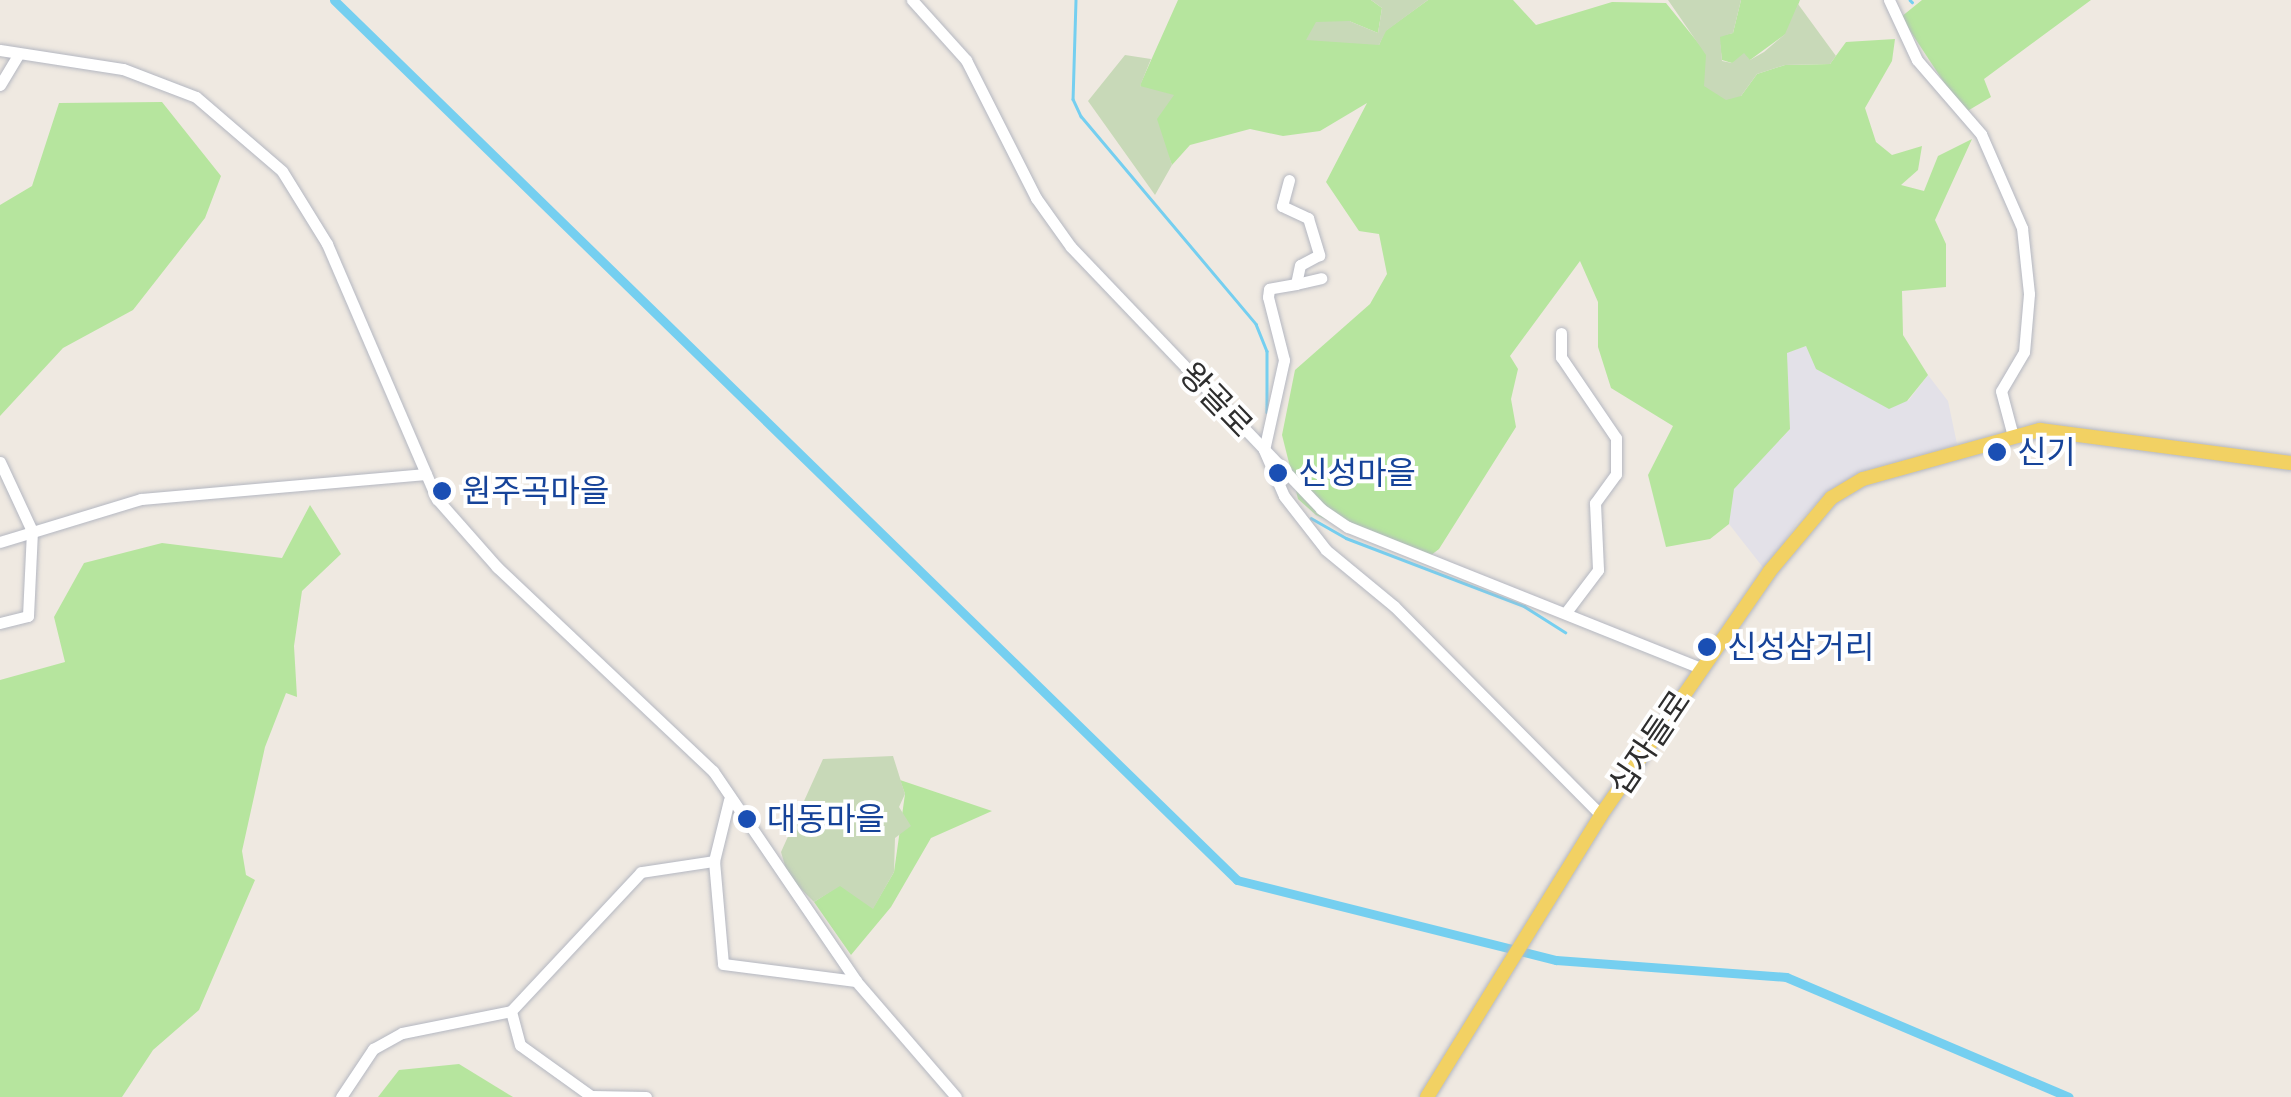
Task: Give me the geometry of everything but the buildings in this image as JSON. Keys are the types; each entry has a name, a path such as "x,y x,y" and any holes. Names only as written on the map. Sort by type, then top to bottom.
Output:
{"main road":[{"name":"십자들로","path":"1427,1097 1601,815 1802,527 1832,498 1863,479 2040,430 2291,464"}],"street":[{"name":"왕골로","path":"912,0 966,60 1036,198 1071,247 1264,450 1348,527 1567,611 1580,624 1701,668"},
{"path":"1889,0 1917,60 1981,134 2022,228 2029,294 2024,352 2001,391 2013,436"},
{"path":"0,50 123,69 196,98 282,171 328,244 426,474 476,545 713,771 856,981 956,1097"},
{"path":"0,84 18,55"},
{"path":"1289,180 1282,206 1308,218 1319,255 1300,264 1296,284"},
{"path":"1322,278 1269,289 1284,360 1264,450 1284,496 1326,550 1394,606 1601,815"},
{"path":"1561,334 1560,356 1616,438 1616,474 1595,503 1598,570 1567,611"},
{"path":"0,462 32,530 28,616 0,623"},
{"path":"0,542 141,499 426,474"},
{"path":"730,800 714,861 723,964 856,981"},
{"path":"340,1097 372,1049 402,1033 511,1011 641,872 714,861"},
{"path":"511,1011 520,1045 591,1096 646,1097"}],"shaded area":[{"path":"1806,346 1908,401 1928,375 1948,401 1957,444 1829,492 1798,521 1765,570 1729,524 1733,489 1790,429 1786,353"}],"green space":[{"path":"1178,0 1371,0 1382,8 1378,33 1349,21 1379,45 1385,31 1428,0 1513,0 1536,25 1612,2 1666,3 1741,96 1757,74 1785,65 1830,64 1846,42 1895,39 1892,61 1865,108 1876,142 1892,155 1922,146 1918,170 1901,185 1924,191 1938,156 1972,139 1935,220 1946,244 1946,287 1902,291 1903,335 1928,375 1907,401 1889,409 1816,369 1806,346 1787,353 1790,429 1734,489 1729,524 1710,539 1666,547 1648,475 1673,426 1611,388 1598,347 1598,302 1580,261 1510,356 1518,369 1511,399 1516,427 1439,549 1422,562 1316,515 1298,499 1282,435 1295,370 1370,304 1387,274 1379,234 1359,231 1326,182 1367,103 1320,131 1283,136 1250,129 1190,145 1172,165 1140,85"},
{"path":"1371,0 1428,0 1386,31 1379,45 1306,40 1316,22 1349,21 1378,33 1382,8"},
{"path":"1668,0 1741,0 1733,33 1720,37 1722,61 1732,63 1744,53 1750,60 1764,52 1785,34 1798,4 1836,56 1830,64 1785,65 1757,74 1741,96 1726,100 1704,86 1706,55"},
{"path":"1741,0 1800,0 1787,33 1750,60 1732,63 1722,60 1719,36 1733,33"},
{"path":"1922,0 2091,0 1984,79 1991,97 1964,113 1901,17"},
{"path":"1125,55 1151,59 1140,86 1174,95 1157,119 1172,165 1155,195 1088,101"},
{"path":"162,102 221,176 205,218 133,310 63,348 0,416 0,205 32,186 59,103"},
{"path":"310,505 341,554 302,591 294,646 297,697 286,693 265,747 242,851 246,875 255,880 199,1010 153,1050 122,1097 0,1097 0,680 65,662 54,617 84,563 162,543 282,558"},
{"path":"893,756 905,794 899,807 911,826 895,838 894,872 873,909 840,886 814,902 788,876 781,852 823,759"},
{"path":"900,780 992,811 931,838 891,907 851,955 814,902 840,885 873,908 894,872 905,794"},
{"path":"459,1064 513,1097 378,1097 399,1070"}],"waterway":[{"path":"334,0 1237,880 1556,960 1786,977 2069,1097"},
{"path":"1076,0 1073,99 1081,116 1256,324 1267,351 1267,412"},
{"path":"1311,518 1346,538 1524,606 1565,632"}],"place":[{"name":"신기","path":"1997,452"},
{"name":"신성마을","path":"1278,473"},
{"name":"원주곡마을","path":"442,491"},
{"name":"신성삼거리","path":"1707,647"},
{"name":"대동마을","path":"747,819"}]}
